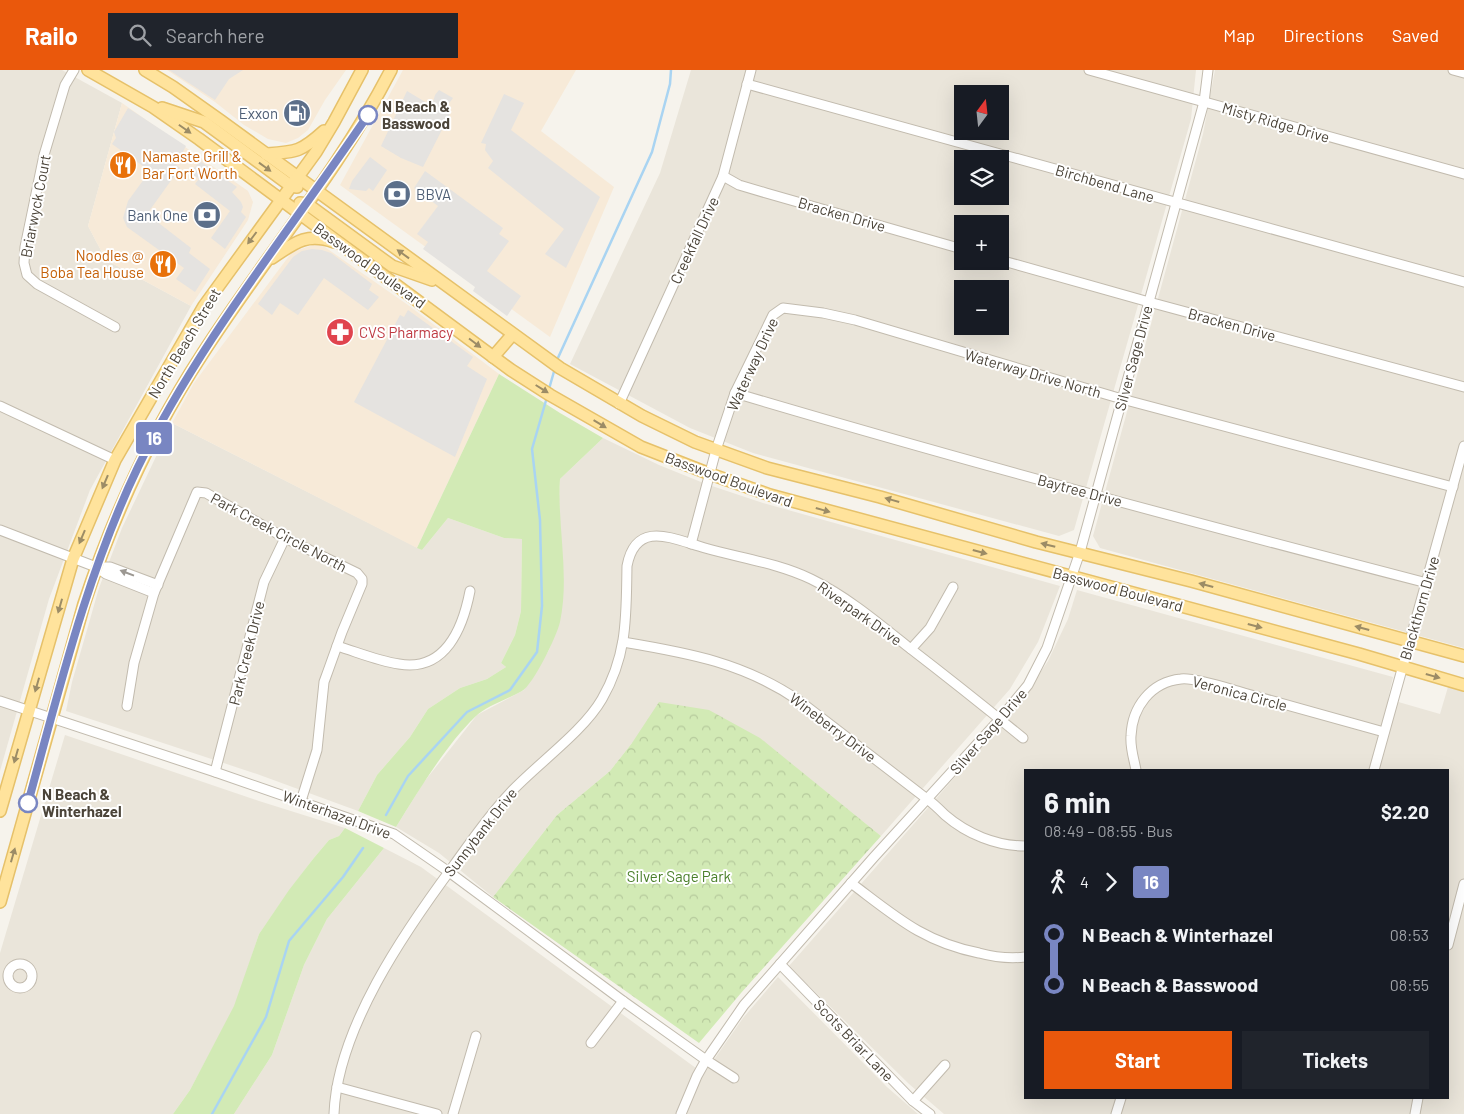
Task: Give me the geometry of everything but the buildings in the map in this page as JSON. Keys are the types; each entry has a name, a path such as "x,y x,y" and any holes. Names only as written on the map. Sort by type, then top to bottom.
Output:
{"main road":[{"name":"Basswood Boulevard","path":"88,70 147,103 281,200 303,209 344,246 526,379 641,446 710,474 770,495 1464,685"},
{"name":"Basswood Boulevard","path":"144,70 173,88 266,154 295,182 316,190 512,335 568,373 619,404 695,442 767,468 1464,656"},
{"name":"North Beach Street","path":"0,812 73,559 115,460 204,306 246,246 295,182 334,122 362,70"},
{"name":"North Beach Street","path":"0,902 51,718 96,567 138,468 173,402 203,352 368,115 391,70"},
{"path":"147,103 204,122 295,182"},
{"path":"266,154 286,153 306,147 334,122"},
{"path":"303,209 392,266 442,283"},
{"path":"264,263 292,244 305,238 324,238 344,246"},
{"path":"493,356 512,335"},
{"path":"152,393 173,402"}],"street":[{"name":"Briarwyck Court","path":"74,70 65,84 44,155 25,247 24,263 27,275 37,284 115,327"},
{"name":"Creekfall Drive","path":"619,404 723,176 751,70"},
{"name":"Misty Ridge Drive","path":"1088,70 1464,174"},
{"name":"Silver Sage Drive","path":"681,1114 706,1060 744,1005 1000,720 1028,686 1043,655 1080,552 1204,102 1208,70"},
{"path":"1454,70 1464,73"},
{"name":"Birchbend Lane","path":"747,84 1464,282"},
{"name":"Bracken Drive","path":"723,176 739,185 954,247"},
{"name":"Bracken Drive","path":"1009,263 1464,387"},
{"name":"Waterway Drive North","path":"787,308 855,320 1122,398 1453,487"},
{"name":"Waterway Drive","path":"691,544 716,450 735,393 773,316 778,310 787,308"},
{"name":"Baytree Drive","path":"735,393 910,444 1427,583"},
{"path":"0,406 115,460"},
{"name":"Blackthorn Drive","path":"1374,769 1464,446"},
{"name":"Park Creek Circle North","path":"156,589 197,492 206,493 285,538 360,576 362,584 337,646"},
{"path":"0,530 96,567 110,567 156,589 134,664 127,706"},
{"name":"Riverpark Drive","path":"643,538 661,535 772,565 809,578 834,591 863,611 1023,738"},
{"name":"Park Creek Drive","path":"215,772 264,582 285,538"},
{"name":"Sunnybank Drive","path":"334,1114 337,1087 347,1049 374,988 429,897 493,811 593,712 603,698 621,654 626,633 628,558 639,540 643,538"},
{"path":"911,649 934,623 953,586"},
{"path":"301,801 317,750 324,682 337,646 399,664 424,663 446,649 455,637 470,591"},
{"name":"Wineberry Drive","path":"623,642 683,652 761,677 801,702 928,798 945,815 982,838 996,844 1024,846"},
{"name":"Veronica Circle","path":"1136,769 1131,737 1132,723 1139,705 1147,694 1169,680 1184,678 1224,687 1384,732"},
{"name":"Winterhazel Drive","path":"0,701 301,801 394,834 449,872 623,1001 734,1078"},
{"path":"852,883 897,918 933,940 956,949 995,957 1024,957"},
{"path":"1449,941 1464,884"},
{"name":"Scots Briar Lane","path":"780,964 913,1101 930,1114"},
{"path":"591,1043 623,1001"},
{"path":"453,1114 476,1036"},
{"path":"913,1101 945,1065"},
{"path":"337,1087 437,1114"},
{"path":"1116,1114 1121,1099"},
{"path":"1416,1114 1418,1099"}],"shaded area":[{"path":"0,70 62,70 122,103 88,226 106,260 191,306 90,490 49,599 0,771"},
{"path":"167,70 346,70 325,100 308,130 298,138 286,143 268,139 244,125 215,102"},
{"path":"169,70 243,70 229,79 215,100"},
{"path":"403,70 576,70 541,131 614,187 550,337 340,185"},
{"path":"691,70 1196,70 1191,119 1074,530 1059,536 753,453 690,428 570,364 660,173"},
{"path":"1215,70 1464,70 1464,648 1100,548 1093,536 1203,134"},
{"path":"439,90 453,98 444,110 450,114 423,167 401,158 381,146 407,91 432,106 435,95"},
{"path":"504,94 524,103 511,130 600,197 566,268 545,254 564,229 488,168 493,161 485,150 486,144 481,143"},
{"path":"122,103 248,191 253,202 248,220 191,306 106,260 88,226"},
{"path":"128,108 186,146 176,165 180,168 147,214 191,248 189,253 210,269 195,292 176,279 184,268 127,227 123,218 128,201 150,171 112,144 116,138 114,132"},
{"path":"370,157 387,170 373,191 369,188 366,191 349,189 352,181"},
{"path":"200,161 237,187 232,192 241,202 243,207 241,212 246,217 225,249 211,238 230,211 195,184 199,179 190,173"},
{"path":"425,171 503,228 499,234 509,241 487,271 521,296 507,316 473,291 475,287 423,249 428,242 417,234 438,206 414,188"},
{"path":"319,243 408,305 499,374 417,548 172,423 194,383 292,252"},
{"path":"312,249 331,253 372,284 369,290 379,297 368,310 324,278 298,315 280,303 272,315 258,304 293,257 302,251"},
{"path":"408,310 473,357 467,366 487,379 455,457 354,402 400,315 404,317"},
{"path":"172,423 422,550 448,518 504,538 522,539 521,611 515,635 501,663 506,667 487,679 460,688 428,709 410,737 377,775 358,811 257,774 66,711 72,682 99,588 122,528"},
{"path":"603,438 659,465 706,484 763,503 1060,586 1038,642 1010,689 881,836 759,738 632,743 610,771 557,815 493,897 439,853 396,827 424,782 477,715 524,690 549,650 559,623 563,584 559,500 560,479"},
{"path":"1077,590 1393,677 1388,699 1440,714 1448,687 1464,692 1464,1114 944,1114 909,1084 789,966 1020,703 1048,661 1068,619"},
{"path":"65,735 345,828 339,836 329,840 313,859 259,934 235,1006 190,1090 173,1114 0,1114 0,953"},
{"path":"384,848 421,867 704,1074 743,1018 778,977 887,1087 918,1114 234,1114 272,1055 304,965 327,919"}],"green space":[{"path":"499,374 603,438 560,479 560,515 564,568 563,604 558,629 544,660 527,687 485,709 453,741 396,827 358,811 377,775 410,737 428,709 460,688 487,679 506,667 501,663 515,635 521,611 522,539 504,538 448,518 422,550 417,548"},
{"name":"Silver Sage Park","path":"659,702 709,710 760,738 881,836 699,1043 493,897 557,815 610,771 632,743"},
{"path":"345,828 384,848 327,919 304,965 272,1055 234,1114 173,1114 190,1090 234,1006 259,934 313,859 329,840 339,836"}],"waterway":[{"path":"557,360 652,152 670,84 671,70"},
{"path":"549,389 555,368"},
{"path":"386,815 408,776 467,712 510,690 537,652 542,606 540,520 532,449 547,397"},
{"path":"212,1114 266,1017 289,941 343,877 363,848"}],"bus line":[{"name":"16","path":"28,803 96,567 138,468 168,411 203,352 368,115"}],"place":[{"name":"Exxon","path":"297,113"},
{"name":"N Beach & Basswood","path":"368,115"},
{"name":"Namaste Grill & Bar Fort Worth","path":"123,165"},
{"name":"BBVA","path":"397,194"},
{"name":"Bank One","path":"207,215"},
{"name":"Noodles @ Boba Tea House","path":"163,264"},
{"name":"CVS Pharmacy","path":"340,332"},
{"name":"N Beach & Winterhazel","path":"28,803"}]}
